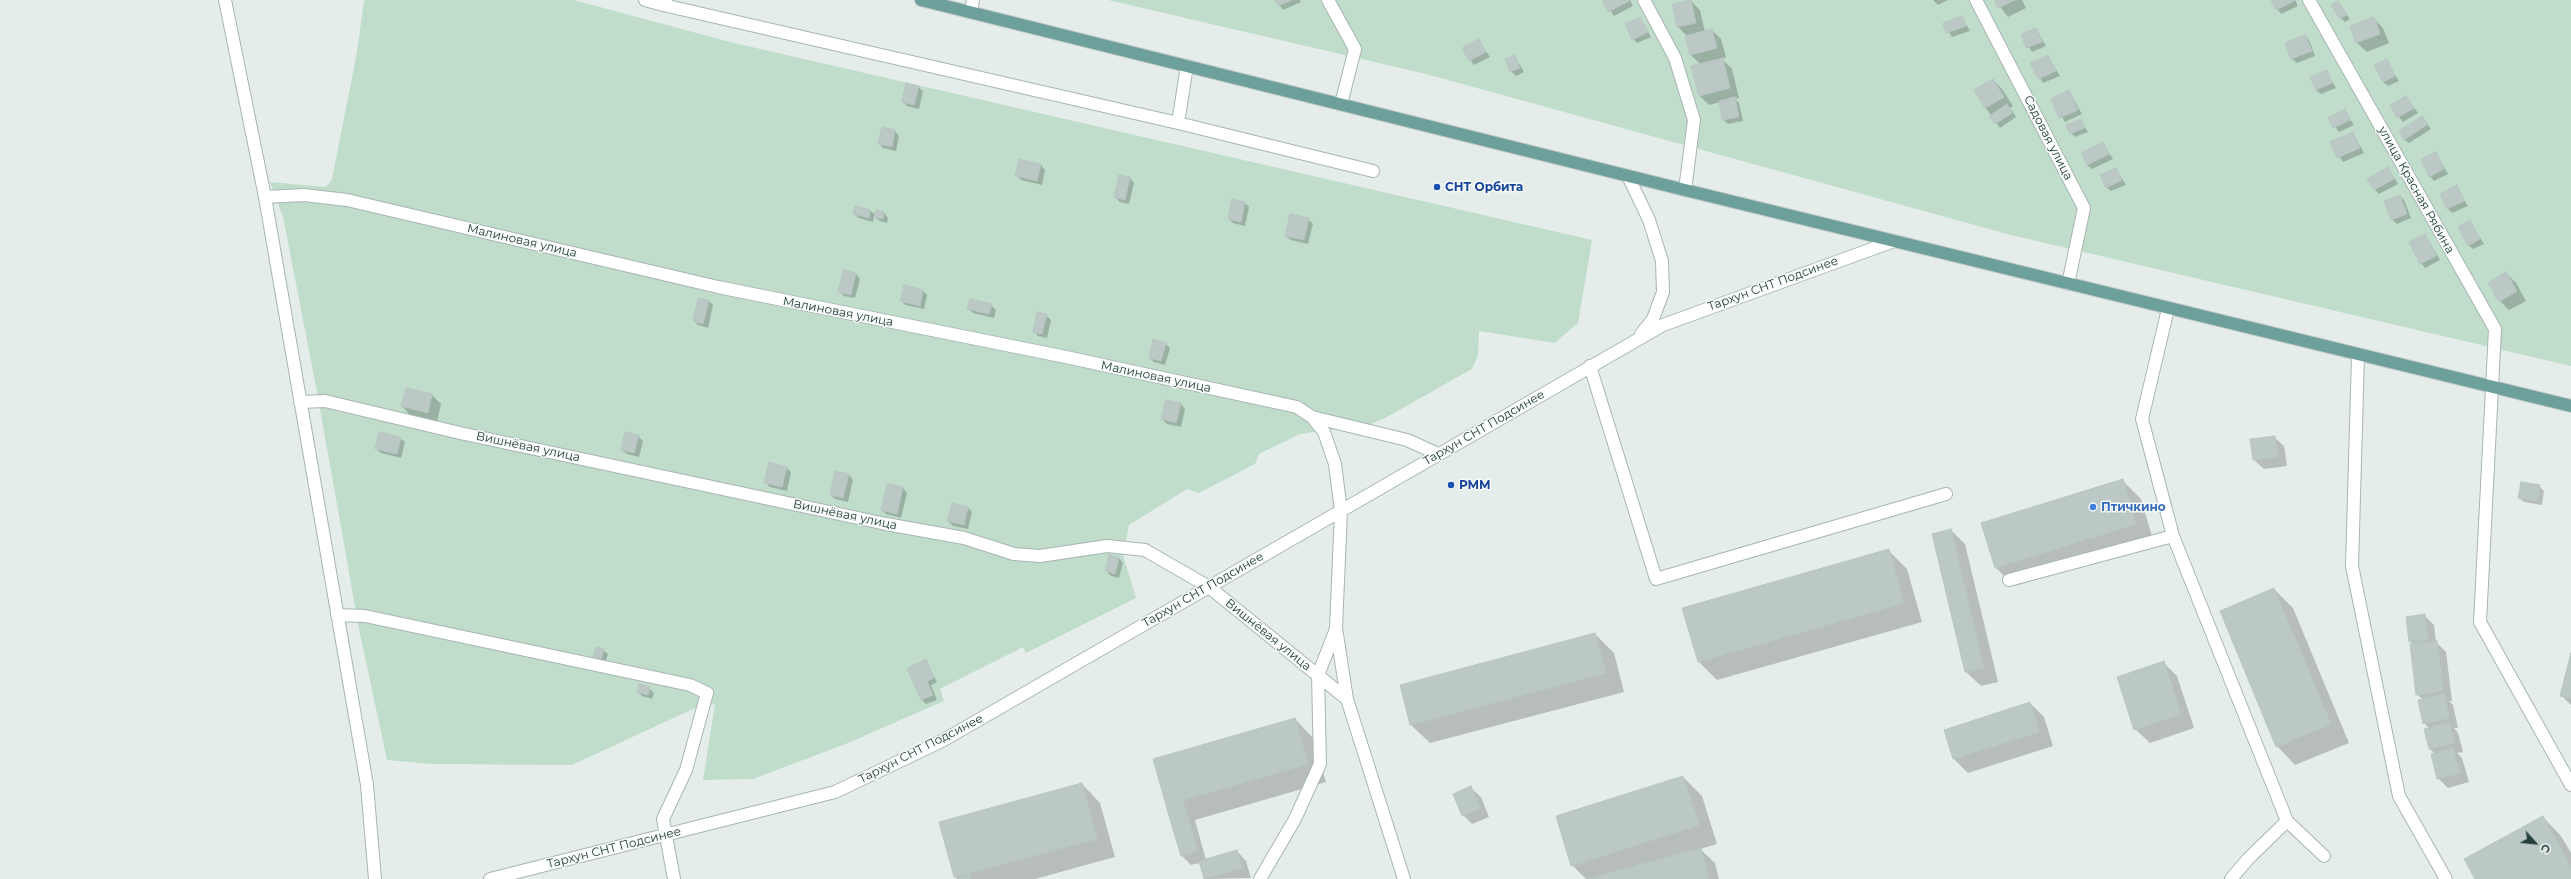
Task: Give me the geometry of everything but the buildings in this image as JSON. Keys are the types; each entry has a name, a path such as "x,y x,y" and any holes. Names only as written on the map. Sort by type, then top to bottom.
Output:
{"main road":[{"path":"921,0 2358,356 2571,406"}],"street":[{"path":"225,0 265,197 367,786 375,879"},
{"path":"645,0 664,2 1178,123 1373,171"},
{"path":"971,12 973,0"},
{"path":"1328,0 1355,49 1341,104"},
{"path":"1644,0 1675,58 1694,120 1685,190"},
{"name":"Садовая улица","path":"1976,0 2084,208 2068,284"},
{"name":"улица Красная Рябина","path":"2309,0 2495,329 2490,386 2480,622 2571,785"},
{"path":"1178,123 1187,66"},
{"path":"1628,176 1649,220 1662,261 1663,292 1653,319 1637,340"},
{"name":"Малиновая улица","path":"265,197 304,195 347,200 718,287 1058,356 1297,407 1312,417 1324,432 1335,464 1340,511 1336,628"},
{"name":"Тархун СНТ Подсинее","path":"490,879 835,792 942,741 1663,325 1894,241"},
{"path":"2168,309 2142,419 2173,536 2287,821 2324,856"},
{"path":"2358,356 2352,566 2399,796 2446,879"},
{"path":"1590,366 1656,579 1946,494"},
{"name":"Вишнёвая улица","path":"300,402 325,401 460,433 870,521 964,538 1014,554 1040,556 1108,546 1137,548 1155,555 1209,587 1347,699"},
{"path":"1312,417 1407,440 1438,454"},
{"path":"2009,580 2173,536"},
{"path":"337,615 365,616 690,686 707,693 686,770 663,818 674,879"},
{"path":"1260,879 1295,819 1320,764 1318,675 1336,628"},
{"path":"1336,628 1347,699 1404,879"},
{"path":"2231,879 2248,859 2287,821"}],"green space":[{"path":"364,0 574,0 730,42 1592,240 1578,323 1555,343 1479,331 1478,356 1472,369 1385,418 1371,424 1300,434 1259,454 1255,464 1199,493 1187,489 1129,525 1123,555 1136,598 1026,653 1023,647 940,689 944,701 848,743 753,779 703,780 715,704 695,708 572,765 432,764 387,760 359,629 317,392 283,217 270,182 326,187 332,179 357,52"},
{"path":"1108,0 2571,0 2571,366 2011,235 1426,74"}],"place":[{"name":"СНТ Орбита","path":"1437,187"},
{"name":"РММ","path":"1451,485"},
{"name":"Птичкино","path":"2093,507"}]}
